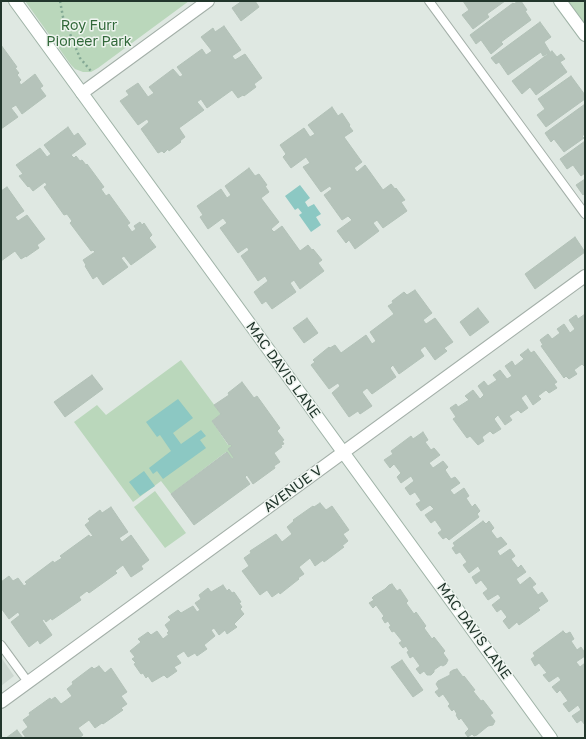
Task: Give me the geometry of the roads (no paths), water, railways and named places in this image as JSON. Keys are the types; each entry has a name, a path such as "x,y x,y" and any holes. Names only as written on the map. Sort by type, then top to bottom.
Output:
{"street":[{"name":"MAC DAVIS LANE","path":"15,1 551,738"},
{"path":"82,93 208,1"},
{"path":"560,1 585,35"},
{"name":"AVENUE V","path":"1,702 585,276"}],"lane":[{"path":"428,1 585,214"},
{"path":"1,645 28,682"}],"water":[{"path":"300,185 310,198 305,202 308,207 314,204 321,214 316,217 321,225 311,232 299,215 302,213 298,208 295,210 285,196"},
{"path":"178,399 193,418 173,433 181,444 201,430 206,436 200,440 206,448 163,479 157,471 153,474 149,468 171,451 160,435 157,437 146,422"},
{"path":"144,471 155,486 140,496 129,482"}],"park label":[{"name":"Roy Furr Pioneer Park","path":"89,34"}]}
